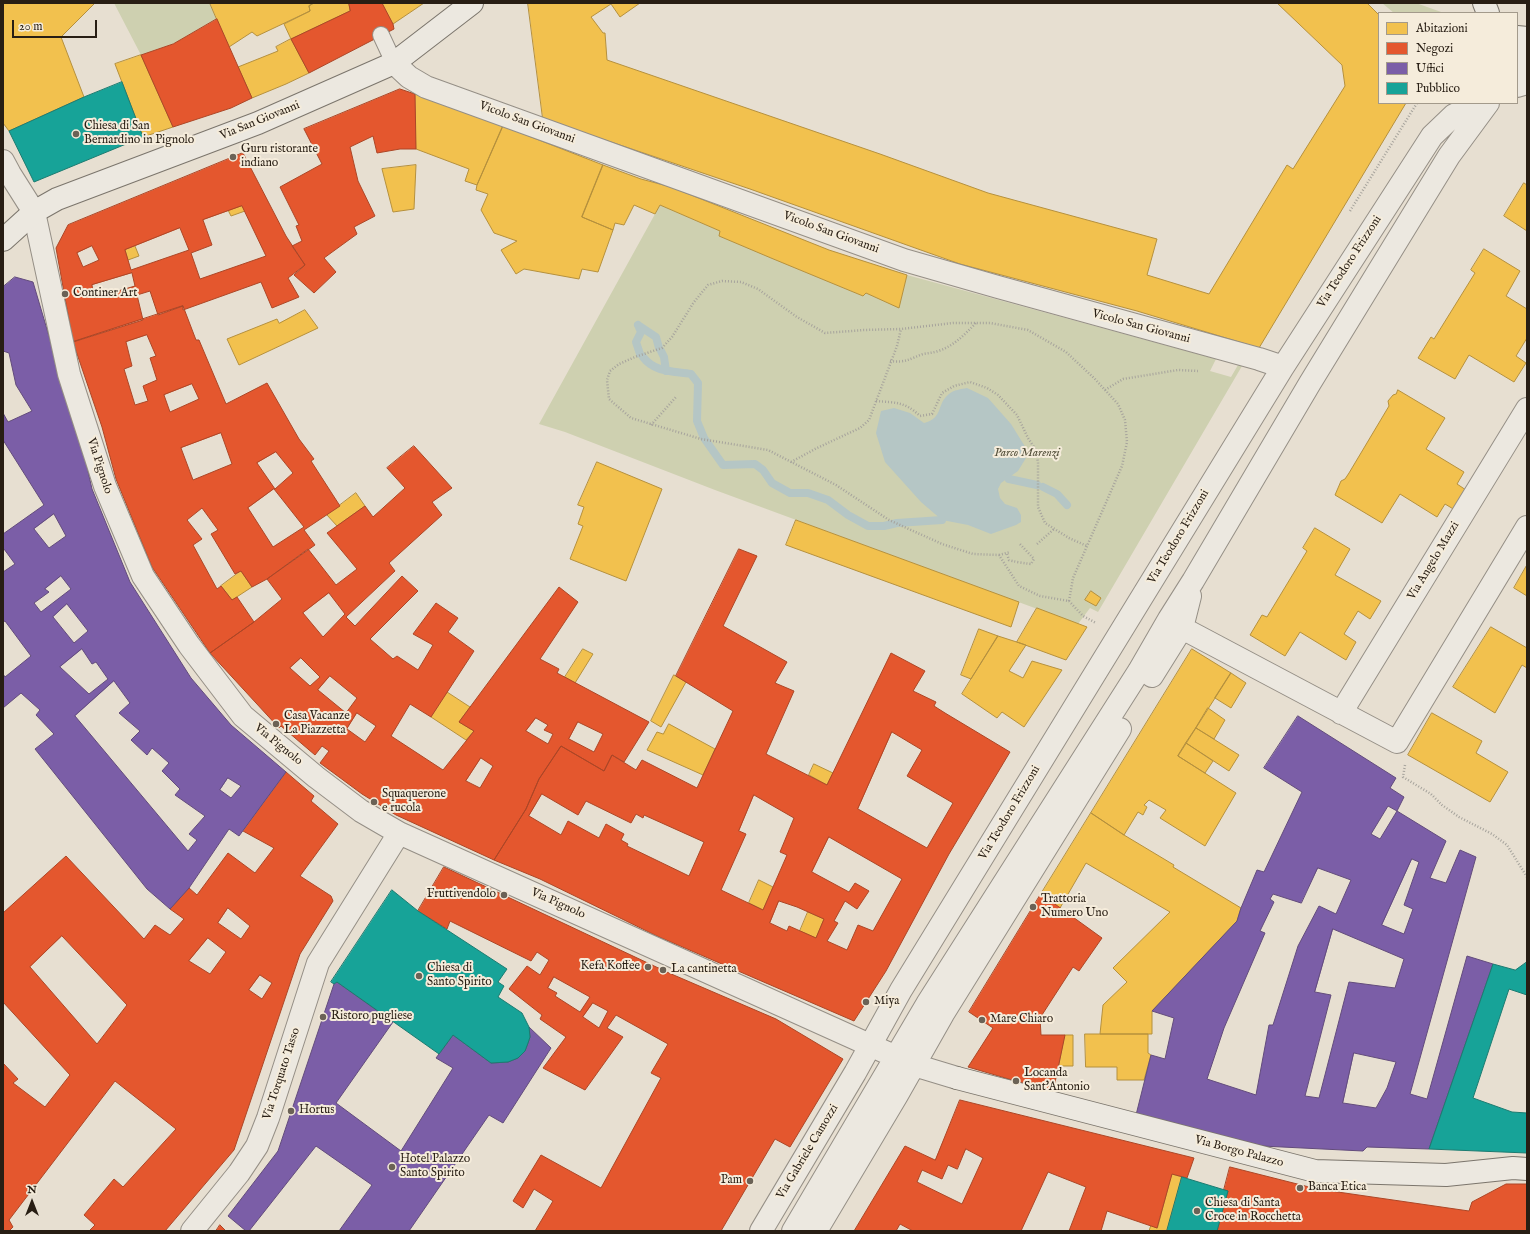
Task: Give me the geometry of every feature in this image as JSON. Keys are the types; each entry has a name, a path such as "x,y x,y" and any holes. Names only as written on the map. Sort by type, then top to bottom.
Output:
{"street":[{"name":"Via San Giovanni","path":"3,240 34,212 57,199 258,123 394,63 472,3"},
{"path":"1518,65 1527,54"},
{"name":"Vicolo San Giovanni","path":"394,63 409,77 426,87 904,260 1283,367"},
{"name":"Via Teodoro Frizzoni","path":"867,1043 1283,367 1432,136 1454,115 1476,104"},
{"path":"816,1231 889,1090 935,1009 1139,671 1176,623 1193,581 1310,383 1445,163 1487,104"},
{"name":"Via Pignolo","path":"3,161 34,212 69,374 105,486 143,576 189,646 243,716 316,777 361,811 399,833 905,1061"},
{"name":"Via Angelo Mazzi","path":"1341,713 1527,409"},
{"path":"1176,623 1397,742 1527,527"},
{"name":"Via Torquato Tasso","path":"192,1231 239,1173 257,1146 268,1118 318,963 399,833"},
{"name":"Via Gabriele Camozzi","path":"761,1231 855,1073 867,1043"},
{"name":"Via Borgo Palazzo","path":"905,1061 957,1078 1315,1171 1446,1175 1513,1168 1527,1169"},
{"path":"793,1231 889,1090"}],"lane":[{"path":"381,35 394,63"}],"path":[{"path":"1020,543 1034,559 1031,564 1027,565 1018,561 1012,562 1009,560 1009,553 999,555 973,554 942,544 889,520 836,485 768,450 701,439 630,418 609,399 607,380 610,372 619,364 662,348 672,337 694,302 708,286 722,281 740,282 758,289 797,317 825,333 901,329 953,323 990,323 1028,330 1066,352 1118,404 1124,420 1127,442 1122,466 1073,578 1069,601"},
{"path":"890,361 902,363 923,354 948,347 961,339 976,323"},
{"path":"791,462 860,428 869,420 890,361 897,346 901,329"},
{"path":"1105,390 1123,378 1178,370 1202,371"},
{"path":"876,401 900,403 911,408 920,416 932,414 942,393 954,386 970,382 987,388 998,396 1017,415 1028,438 1036,450 1038,469 1038,507 1045,523 1068,538 1087,546"},
{"path":"651,425 676,397"},
{"path":"1037,544 1054,529"},
{"path":"999,555 1020,586 1040,596 1069,601 1083,616 1097,624"},
{"path":"1397,742 1406,754 1404,777 1431,794 1442,805 1459,817 1492,834 1507,845 1527,878"}],"green space":[{"path":"114,3 210,3 217,19 173,44 141,55"},
{"path":"1382,3 1416,3 1441,12 1393,12"},
{"name":"Parco Marenzi","path":"660,205 720,231 719,236 863,296 866,293 899,307 907,275 1216,359 1210,371 1231,377 1238,365 1242,366 1098,612 1090,608 1078,624 715,490 565,432 539,424"}],"shaded area":[{"path":"967,388 988,398 1011,424 1029,453 1018,471 1001,483 998,489 1000,498 1005,504 1017,508 1021,515 1021,522 991,534 968,525 942,520 921,502 885,462 876,433 881,411 894,408 910,413 924,423 935,418 942,402 949,394"}],"building: Abitazioni":[{"path":"3,3 95,3 61,37 84,97 9,131 3,123"},
{"path":"210,3 314,3 309,6 310,11 257,36 252,32 229,47"},
{"path":"314,3 349,3 350,11 291,39 284,24 310,11 309,6"},
{"path":"382,3 424,3 393,24"},
{"path":"528,3 640,3 620,17 611,4 591,17 603,33 605,33 607,60 880,154 988,193 1157,239 1147,275 1209,294 1287,165 1293,169 1345,86 1342,65 1277,3 1367,3 1378,14 1378,104 1405,104 1259,348 1137,311 960,264 750,189 543,119"},
{"path":"291,39 309,73 252,98 238,67 278,51 276,47"},
{"path":"141,55 173,127 143,137 115,64"},
{"path":"415,94 503,126 477,185 465,181 469,169 416,149"},
{"path":"503,126 603,165 582,217 613,230 598,272 582,269 579,279 524,269 516,274 501,250 517,241 494,233 481,210 488,194 476,190"},
{"path":"416,165 414,209 393,212 382,169"},
{"path":"603,165 641,179 671,187 829,250 907,275 899,308 866,293 863,296 719,236 720,231 660,205 655,214 634,205 624,225 615,223 613,230 582,217"},
{"path":"1524,183 1527,185 1527,231 1504,216"},
{"path":"242,206 245,211 231,216 228,210"},
{"path":"135,246 139,256 128,260 125,250"},
{"path":"1484,249 1520,271 1506,296 1527,309 1527,338 1516,356 1526,363 1514,382 1469,355 1455,379 1418,358 1431,337 1434,339 1475,273 1471,270"},
{"path":"305,310 318,328 239,365 227,339 277,319 279,323"},
{"path":"1398,390 1445,418 1426,449 1464,472 1457,484 1466,490 1455,510 1445,504 1437,517 1400,494 1382,523 1335,495 1341,481 1345,479 1349,473 1389,406 1388,401 1393,395 1396,394"},
{"path":"597,462 662,489 626,581 570,559 583,526 578,524 584,507 578,505"},
{"path":"356,493 365,506 337,526 327,515"},
{"path":"796,520 1019,602 1011,627 786,545"},
{"path":"1315,528 1350,549 1335,575 1381,601 1370,619 1358,611 1344,634 1356,642 1346,660 1300,632 1285,656 1250,635 1262,615 1267,617 1307,551 1303,548"},
{"path":"1527,565 1527,596 1514,588"},
{"path":"241,571 252,587 232,600 221,586"},
{"path":"1091,591 1101,598 1096,606 1085,600"},
{"path":"1037,608 1087,627 1066,660 1017,642"},
{"path":"1491,627 1527,648 1527,668 1522,665 1495,713 1453,687"},
{"path":"979,629 998,636 971,679 961,675"},
{"path":"998,636 1026,645 1009,671 1023,678 1032,661 1062,670 1024,727 1002,712 997,718 962,694"},
{"path":"583,649 593,654 575,683 565,677"},
{"path":"1192,649 1231,673 1178,756 1236,793 1205,846 1160,818 1166,810 1149,800 1144,805 1147,807 1143,815 1138,812 1124,835 1091,813"},
{"path":"1231,673 1246,683 1231,708 1215,698"},
{"path":"674,675 686,682 661,727 651,721"},
{"path":"447,692 470,707 459,722 474,731 466,740 431,717"},
{"path":"1208,708 1225,720 1214,739 1196,728"},
{"path":"1432,713 1482,741 1476,753 1508,772 1490,802 1408,755"},
{"path":"669,724 715,749 703,775 647,750 657,732 663,734"},
{"path":"1196,728 1239,755 1229,771 1186,743"},
{"path":"1186,743 1213,761 1205,773 1178,756"},
{"path":"814,764 833,773 827,785 809,775"},
{"path":"1091,813 1174,865 1173,867 1241,908 1237,921 1152,1011 1152,1034 1100,1034 1103,1005 1127,982 1113,968 1170,912 1086,863 1060,908 1041,894"},
{"path":"759,880 773,887 763,910 749,903"},
{"path":"808,912 824,919 816,938 800,931"},
{"path":"1085,1034 1148,1034 1148,1053 1151,1055 1144,1080 1117,1080 1117,1067 1086,1067"},
{"path":"1065,1035 1073,1035 1073,1066 1059,1066"},
{"path":"1172,1174 1182,1177 1167,1231 1149,1231 1151,1225 1157,1228"}],"building: Negozi":[{"path":"349,3 382,3 394,29 309,73 291,39 350,11"},
{"path":"217,19 252,98 231,108 173,127 141,55 173,44"},
{"path":"400,89 415,94 416,149 400,149 377,153 373,136 350,147 358,181 375,216 354,227 357,234 324,258 336,272 314,293 294,275 305,265 292,246 302,241 296,226 299,225 280,187 322,164 304,129"},
{"path":"243,153 286,236 305,265 288,278 299,297 272,308 261,282 183,310 183,306 158,315 150,291 137,295 143,320 73,342 56,248 68,225","holes":["242,206 266,256 200,279 191,253 212,245 203,220","180,228 189,250 131,270 125,250","92,246 99,260 83,267 77,253","132,273 135,286 94,298 92,285"]},
{"path":"183,306 196,340 199,340 226,404 267,383 299,439 314,459 311,461 340,506 304,530 315,545 267,579 252,587 241,571 235,574 211,534 218,530 202,508 187,520 202,539 193,545 217,589 221,586 232,600 237,597 254,622 210,653 152,567 116,479 102,427 73,342","holes":["147,335 156,356 150,358 157,380 143,386 148,401 135,405 124,369 132,366 126,342","192,384 199,399 170,412 164,395","221,433 232,464 193,480 181,448","276,452 293,473 275,489 257,463","274,489 304,527 273,547 248,508"]},
{"path":"414,446 452,488 432,502 442,515 389,563 395,571 346,617 355,626 402,576 418,591 370,639 393,659 397,656 418,670 433,645 413,634 436,603 458,618 448,632 474,651 431,717 410,704 391,736 443,770 474,731 459,722 559,587 578,602 540,659 559,669 557,673 649,722 624,762 612,755 604,771 561,746 539,779 526,809 494,860 396,815 362,794 320,763 329,751 322,746 315,755 281,726 279,728 210,653 254,622 282,599 267,579 308,549 336,585 357,569 327,533 365,506 373,517 405,488 387,468","holes":["329,593 345,614 323,637 303,613","301,658 320,677 310,686 290,668","330,676 357,698 346,713 318,690","357,713 376,726 365,742 347,729","536,718 548,725 544,730 553,734 548,744 526,731","578,722 603,734 594,752 569,739","481,758 493,766 480,788 466,781"]},
{"path":"739,549 757,556 723,626 787,662 775,683 794,691 766,754 827,785 891,653 925,671 913,691 936,702 934,706 1010,752 949,854 886,971 854,1021 657,936 540,879 494,860 526,809 539,779 561,746 604,771 612,755 636,770 642,760 697,788 733,711 676,676","holes":["892,732 922,750 907,776 953,803 927,848 858,809","542,794 578,815 586,801 631,823 636,814 643,818 644,815 704,842 689,876 627,846 628,844 621,840 624,834 606,824 599,838 568,821 561,835 529,816","754,795 794,818 780,852 787,855 763,910 721,890 746,834 739,831","829,837 902,879 873,931 858,925 847,950 827,941 838,923 834,921 845,901 857,909 869,891 855,883 849,892 812,872","779,901 824,919 816,938 789,926 787,931 770,923"]},
{"path":"286,772 314,796 311,801 338,824 300,876 331,896 333,901 300,954 234,1150 165,1231 89,1231 95,1225 84,1215 114,1179 123,1187 176,1129 115,1081 9,1220 13,1227 9,1231 3,1231 3,1063 18,1079 13,1083 45,1107 70,1075 3,1002 3,913 66,856 144,939 155,925 170,935 184,919 170,909 189,888 197,895 228,853 255,873 274,848 243,831","holes":["228,908 250,926 241,939 218,923","62,936 127,1005 97,1044 30,967","208,938 226,952 210,974 189,961","260,975 272,983 262,999 249,990"]},
{"path":"444,867 669,973 776,1019 843,1059 790,1147 775,1139 721,1231 535,1231 553,1201 534,1189 523,1208 513,1201 541,1155 601,1188 661,1078 651,1073 668,1044 616,1015 607,1028 623,1037 585,1090 543,1068 566,1037 540,1019 542,1015 509,989 527,966 540,975 549,960 537,952 531,961 450,921 447,929 418,911","holes":["554,977 590,997 580,1012 555,996 557,993 548,988","593,1003 608,1011 599,1028 583,1017"]},
{"path":"1041,894 1102,938 1079,971 1073,967 1040,1018 1041,1035 1065,1035 1053,1092 968,1067 993,1028 969,1012"},
{"path":"960,1100 1194,1158 1187,1178 1172,1174 1157,1228 1107,1211 1101,1231 1069,1231 1086,1187 1048,1172 1021,1231 913,1231 900,1224 896,1231 854,1231 905,1146 935,1160","holes":["966,1149 983,1158 962,1204 917,1182 922,1170 942,1179 948,1165 957,1169"]},
{"path":"1230,1167 1317,1189 1469,1211 1472,1202 1506,1184 1527,1184 1527,1231 1217,1231 1228,1191 1224,1190"},
{"path":"220,1225 226,1231 216,1231"}],"building: Uffici":[{"path":"15,277 33,282 85,458 92,489 130,582 191,678 231,725 286,772 239,836 229,829 189,888 170,909 147,889 35,749 54,734 36,715 40,710 21,693 3,708 3,674 5,677 31,656 5,621 3,622 3,572 15,564 4,549 3,550 3,534 44,505 3,440 3,413 8,422 32,411 16,385 9,353 3,351 3,287","holes":["54,514 66,536 49,548 34,529","61,576 71,589 41,612 34,603 49,592 45,589","67,604 88,631 74,643 53,617","82,649 92,664 96,662 108,679 89,694 60,667","114,681 130,703 119,713 140,731 131,740 147,755 152,748 169,763 162,771 180,789 175,795 205,816 189,834 197,840 188,851 75,716","228,778 241,786 231,798 220,790"]},
{"path":"1298,716 1396,778 1390,788 1404,797 1397,811 1446,841 1430,878 1446,883 1460,850 1476,857 1410,1094 1427,1099 1467,956 1493,964 1429,1149 1367,1147 1363,1151 1262,1146 1136,1115 1151,1055 1165,1059 1174,1018 1152,1011 1237,921 1257,870 1264,872 1302,792 1264,768","holes":["1388,806 1397,811 1380,839 1371,834","1412,859 1419,862 1404,905 1413,909 1404,934 1382,925","1318,868 1351,880 1336,914 1319,906 1298,946 1273,1025 1269,1025 1256,1095 1207,1079 1224,1028 1265,933 1260,931 1274,902 1270,899 1273,894 1301,903","1333,929 1404,959 1395,988 1349,982 1319,1098 1305,1096 1331,995 1315,992","1354,1053 1396,1062 1387,1088 1376,1108 1343,1103"]},
{"path":"337,982 393,1022 336,1103 401,1151 453,1068 436,1058 453,1035 491,1063 508,1062 518,1058 525,1051 530,1037 529,1027 551,1048 503,1123 489,1115 409,1231 339,1231 372,1185 316,1146 249,1231 246,1231 228,1216 278,1151 334,984"}],"building: Pubblico":[{"name":"Chiesa di San Bernardino in Pignolo","path":"122,82 143,137 34,182 9,131 84,97"},
{"name":"Chiesa di Santo Spirito","path":"392,890 418,911 507,969 498,982 504,986 498,997 522,1013 529,1027 530,1037 528,1043 525,1051 518,1058 508,1062 491,1063 453,1035 439,1054 337,982 334,984 331,982"},
{"path":"1527,962 1527,995 1509,989 1473,1098 1512,1112 1527,1113 1527,1153 1429,1149 1493,964 1515,970"},
{"name":"Chiesa di Santa Croce in Rocchetta","path":"1182,1177 1228,1191 1217,1231 1167,1231"}],"waterway":[{"path":"638,325 656,337 659,348"},
{"path":"638,325 641,332 636,342 640,354"},
{"path":"661,351 664,357 666,371"},
{"path":"643,357 659,369 691,374 698,383 697,421 704,438 723,465 755,464 763,470 772,483 790,493 808,493 828,500 848,515 868,526 884,526 897,523 942,520"},
{"path":"1009,479 1037,485"},
{"path":"1043,487 1057,494 1067,505"}],"place":[{"name":"Chiesa di San Bernardino in Pignolo","path":"76,134"},
{"name":"Guru ristorante indiano","path":"233,157"},
{"name":"Continer Art","path":"65,294"},
{"name":"Casa Vacanze La Piazzetta","path":"276,724"},
{"name":"Squaquerone e rucola","path":"374,802"},
{"name":"Fruttivendolo","path":"504,895"},
{"name":"Trattoria Numero Uno","path":"1033,907"},
{"name":"Kefa Koffee","path":"648,967"},
{"name":"La cantinetta","path":"663,970"},
{"name":"Chiesa di Santo Spirito","path":"419,976"},
{"name":"Miya","path":"866,1002"},
{"name":"Ristoro pugliese","path":"323,1017"},
{"name":"Mare Chiaro","path":"982,1020"},
{"name":"Locanda Sant'Antonio","path":"1016,1081"},
{"name":"Hortus","path":"291,1111"},
{"name":"Hotel Palazzo Santo Spirito","path":"392,1167"},
{"name":"Pam","path":"750,1181"},
{"name":"Banca Etica","path":"1300,1188"},
{"name":"Chiesa di Santa Croce in Rocchetta","path":"1197,1211"}]}
